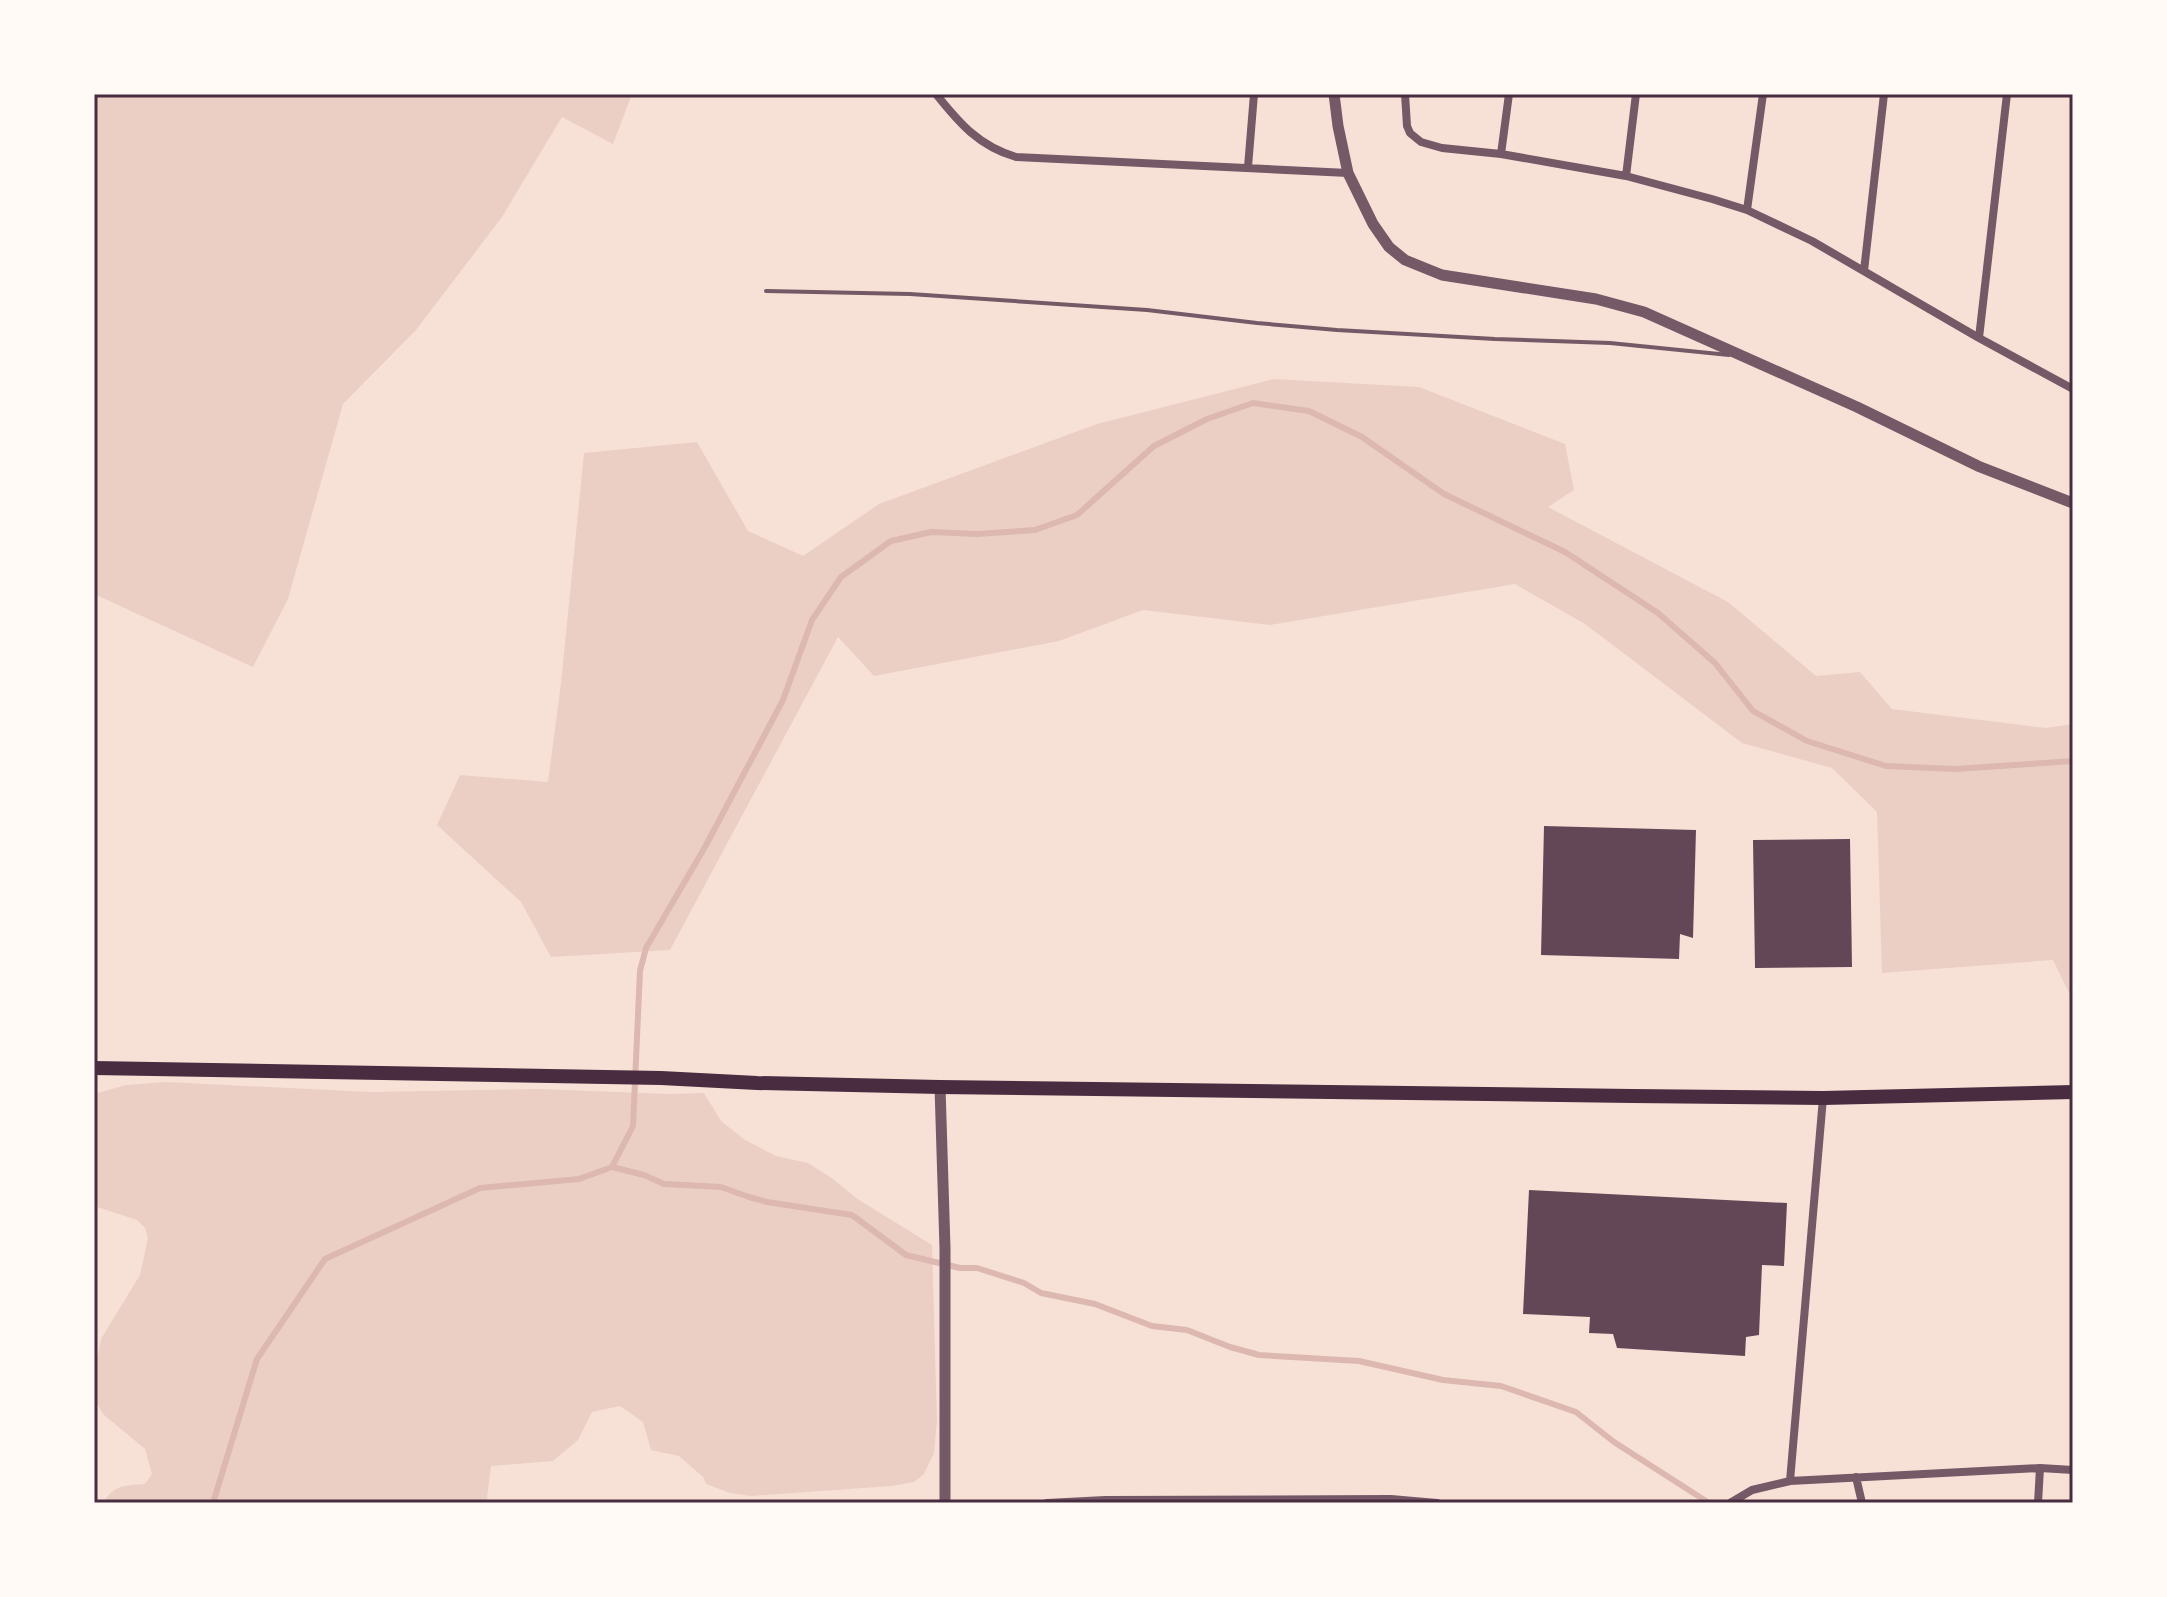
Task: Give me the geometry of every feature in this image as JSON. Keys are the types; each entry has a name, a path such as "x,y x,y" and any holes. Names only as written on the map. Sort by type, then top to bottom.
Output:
{"main road":[{"path":"94,1068 600,1076 940,1087 1823,1098 2073,1092"}],"street":[{"path":"936,94 979,141 1016,157 1348,173"},
{"path":"1248,167 1254,94"},
{"path":"1334,94 1348,173 1373,224 1389,247 1405,260 1468,280 1596,299 1644,312 1857,407 1978,466 2073,503"},
{"path":"1405,94 1405,119 1410,133 1421,142 1626,176 1747,210 1812,241 2073,389"},
{"path":"1501,154 1509,94"},
{"path":"1626,176 1636,94"},
{"path":"1747,210 1763,94"},
{"path":"1864,271 1884,94"},
{"path":"1979,338 2007,94"},
{"path":"940,1087 945,1248 945,1503"},
{"path":"1790,1481 1823,1098"},
{"path":"1730,1502 1752,1490 1790,1481 2040,1468 2073,1470"},
{"path":"2038,1503 2040,1468"},
{"path":"1856,1477 1862,1503"},
{"path":"1047,1503 1391,1499 1437,1503"}],"lane":[{"path":"766,291 910,294 1132,309 1337,330 1610,343 1744,356"}],"shaded area":[{"path":"94,94 632,94 613,144 562,117 502,217 416,330 343,404 288,599 253,667 94,594"},
{"path":"1274,379 1419,387 1565,444 1574,490 1548,507 1728,602 1816,676 1860,672 1892,709 2046,728 2073,724 2073,1001 2053,960 1882,973 1877,812 1832,768 1742,743 1585,624 1515,584 1270,625 1143,610 1059,641 874,676 838,637 670,950 551,957 521,902 437,825 460,775 548,782 584,453 697,442 748,531 803,556 879,504 1097,424"},
{"path":"166,1082 370,1092 541,1089 704,1093 721,1121 745,1140 776,1156 808,1163 856,1198 932,1245 937,1421 934,1453 924,1474 914,1482 892,1486 751,1496 730,1493 706,1484 703,1477 679,1456 651,1450 643,1422 620,1406 592,1412 578,1440 553,1461 491,1466 489,1503 103,1503 116,1489 145,1484 152,1474 145,1449 103,1414 94,1398 94,1375 101,1339 140,1275 148,1238 145,1228 137,1220 94,1206 94,1094 126,1085"}],"building":[{"path":"1544,826 1696,830 1693,938 1680,934 1679,959 1541,955"},
{"path":"1850,839 1852,967 1755,968 1753,840"},
{"path":"1529,1190 1787,1203 1784,1266 1762,1265 1759,1335 1746,1337 1745,1356 1617,1348 1613,1334 1589,1333 1590,1317 1523,1314"}],"waterway":[{"path":"213,1503 257,1359 325,1259 480,1188 579,1179 612,1167 633,1126 640,971 646,948 705,847 783,700 812,620 841,577 891,541 931,532 977,534 1035,530 1077,515 1154,446 1207,419 1253,403 1309,411 1362,437 1444,494 1565,552 1658,613 1715,663 1753,711 1807,741 1886,766 1955,769 2073,761"},
{"path":"612,1167 664,1184 721,1187 767,1202 852,1215 906,1255 960,1268 977,1268 1024,1283 1041,1293 1095,1304 1152,1326 1187,1330 1259,1355 1359,1361 1443,1380 1501,1386 1576,1412 1614,1442 1709,1503"}]}
